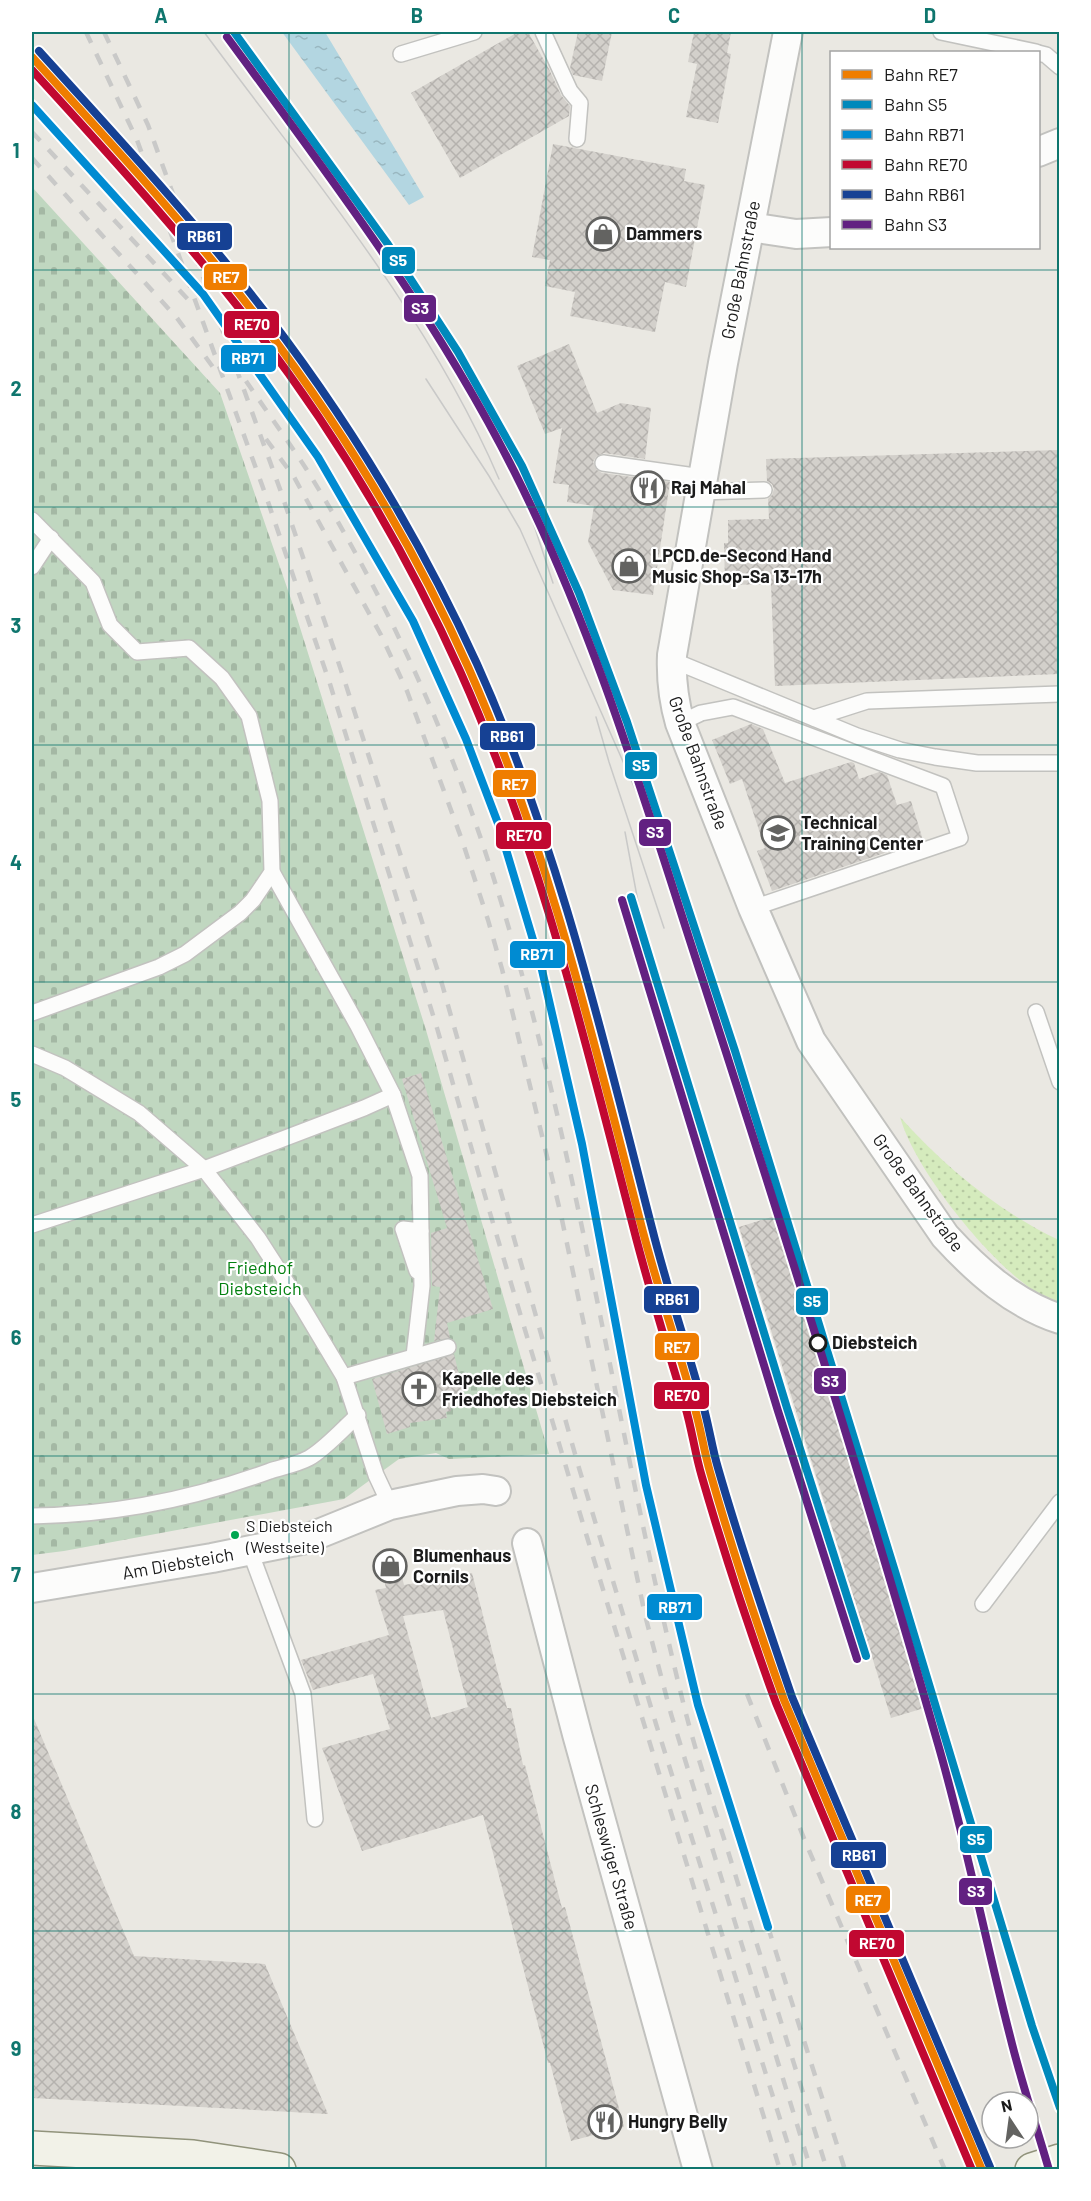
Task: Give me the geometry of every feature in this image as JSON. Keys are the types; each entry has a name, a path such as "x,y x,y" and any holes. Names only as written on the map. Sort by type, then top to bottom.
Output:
{"street":[{"name":"Große Bahnstraße","path":"788,32 701,484 670,674 673,699 680,723 753,908 811,1041 945,1236 992,1282 1032,1307 1059,1319"},
{"path":"1040,151 1059,143"},
{"path":"750,227 796,234 830,232"},
{"name":"Am Diebsteich","path":"32,1588 250,1551 306,1539 390,1505 457,1491 483,1489 496,1491"},
{"name":"Schleswiger Straße","path":"527,1544 577,1734 698,2169"},
{"path":"32,2148 193,2157 279,2169"},
{"path":"1032,2169 1059,2161"}],"lane":[{"path":"401,54 474,32"},
{"path":"543,32 570,91 580,103 577,139"},
{"path":"941,32 1028,51"},
{"path":"1040,54 1047,55 1059,67"},
{"path":"603,463 701,484 765,490"},
{"path":"32,520 93,582 104,628 137,652 189,648 222,678 249,716 270,801 272,872 358,1026 393,1095 420,1176 422,1286 414,1356"},
{"path":"32,567 51,538"},
{"path":"672,660 814,718 900,750 977,763 1059,763"},
{"path":"814,718 867,701 1059,694"},
{"path":"680,723 701,713 733,707 943,786 960,838 753,908"},
{"path":"32,1013 159,968 185,954 240,913 253,900 272,872"},
{"path":"1036,1012 1059,1082"},
{"path":"32,1054 65,1068 139,1113 204,1169 258,1238 344,1377 376,1475 390,1505"},
{"path":"32,1225 204,1169 393,1095"},
{"path":"344,1377 448,1347"},
{"path":"32,1516 131,1508 185,1497 236,1483 310,1458 358,1415"},
{"path":"984,1604 1059,1502"},
{"path":"250,1551 303,1694 315,1819"}],"green space":[{"name":"Friedhof Diebsteich","path":"32,187 220,393 292,602 426,1030 549,1454 449,1459 436,1453 399,1459 344,1499 32,1555"},
{"path":"900,1117 936,1154 974,1187 1015,1216 1059,1240 1059,1302 1030,1288 1012,1274 973,1234 920,1162"}],"water":[{"path":"282,32 325,32 424,197 409,205"}],"building":[{"path":"518,32 528,32 561,95 570,106 569,116 460,178 411,93"},
{"path":"578,32 612,32 602,81 573,75 570,68"},
{"path":"694,32 731,32 727,53 731,54 718,123 686,117 697,64 688,62"},
{"path":"553,144 686,169 684,181 705,185 686,287 665,282 655,332 570,316 575,292 545,286 550,260 532,257"},
{"path":"569,344 597,413 621,403 651,408 645,459 604,453 596,457 593,462 597,470 602,473 670,482 653,595 613,590 588,542 594,506 567,502 569,485 553,483 562,428 545,434 517,366"},
{"path":"1059,450 1059,674 775,686 771,584 725,585 724,543 728,543 728,520 769,519 768,499 774,489 767,481 766,459"},
{"path":"751,724 763,729 785,783 851,762 854,763 859,779 879,772 887,775 897,805 911,801 923,840 772,891 757,851 765,848 742,779 730,784 712,740"},
{"path":"421,1073 493,1309 447,1323 450,1338 434,1341 440,1287 432,1286 431,1233 447,1228 402,1079"},
{"path":"778,1215 931,1706 891,1718 739,1227"},
{"name":"Kapelle des Friedhofes Diebsteich","path":"454,1354 465,1400 450,1405 451,1411 446,1412 447,1418 410,1423 410,1427 387,1434 372,1379"},
{"path":"396,1553 404,1585 472,1573 507,1708 511,1708 523,1765 525,1765 562,1908 565,1907 624,2127 571,2141 550,2063 548,2063 483,1815 362,1851 322,1748 390,1729 373,1674 313,1690 301,1660 389,1635 375,1590 386,1588 378,1557","holes":["443,1610 468,1707 431,1718 403,1616"]},
{"path":"32,1714 134,1956 265,1964 328,2114 32,2098"}],"tram line":[{"path":"204,32 365,247 402,303 438,360 470,418 499,479"},
{"path":"426,379 489,476 520,529 691,915"},
{"path":"485,400 509,449 553,583"},
{"path":"596,717 664,928"},
{"path":"625,832 647,950"}],"railway":[{"path":"86,32 137,140 266,496 330,684 437,1028 587,1537 780,2170"},
{"path":"104,32 148,125 281,492 344,679 442,984 579,1468 656,1724 796,2170"},
{"path":"32,132 195,307"},
{"path":"32,158 177,318 218,374"},
{"path":"246,381 305,467 357,555 424,693 480,836 513,943 542,1051 591,1269 658,1597 684,1706 827,2170"},
{"path":"266,439 294,477 381,635 407,691 462,840 488,920 502,969 561,1215 645,1615 671,1714 811,2170"},
{"path":"747,1694 805,1841 945,2170"},
{"path":"768,1927 845,2170"}],"rail line":[{"name":"S5","path":"234,32 387,243 458,352 522,466 579,593 627,722 735,1051 1032,2026 1060,2108"},
{"name":"S3","path":"227,37 343,195 451,357 514,471 543,532 595,658 640,787 734,1076 882,1552 948,1780 1014,2053 1049,2170"},
{"name":"RB61","path":"39,51 185,214 241,281 298,357 355,441 408,528 477,664 506,732 555,871 596,1014 658,1250 703,1405 718,1468 782,1668 792,1697 990,2167"},
{"name":"RE7","path":"32,57 178,220 234,287 291,363 348,446 401,533 469,669 523,807 568,947 649,1254 695,1409 710,1472 764,1644 784,1700 982,2170"},
{"name":"RE70","path":"32,70 173,228 283,366 367,492 439,625 460,671 514,807 559,946 700,1468 747,1619 776,1703 972,2170"},
{"name":"RB71","path":"32,105 203,294 318,457 413,621 466,739 499,826 542,970 582,1144 646,1485 698,1705 768,1927"},
{"name":"S5","path":"631,897 787,1408 866,1656"},
{"name":"S3","path":"622,900 778,1411 857,1659"}],"place":[{"name":"Dammers","path":"603,234"},
{"name":"Raj Mahal","path":"648,488"},
{"name":"LPCD.de-Second Hand Music Shop-Sa 13-17h","path":"629,566"},
{"name":"Technical Training Center","path":"778,833"},
{"name":"Diebsteich","path":"818,1343"},
{"name":"Kapelle des Friedhofes Diebsteich","path":"419,1389"},
{"name":"S Diebsteich (Westseite)","path":"235,1535"},
{"name":"Blumenhaus Cornils","path":"390,1566"},
{"name":"Hungry Belly","path":"605,2122"}]}
